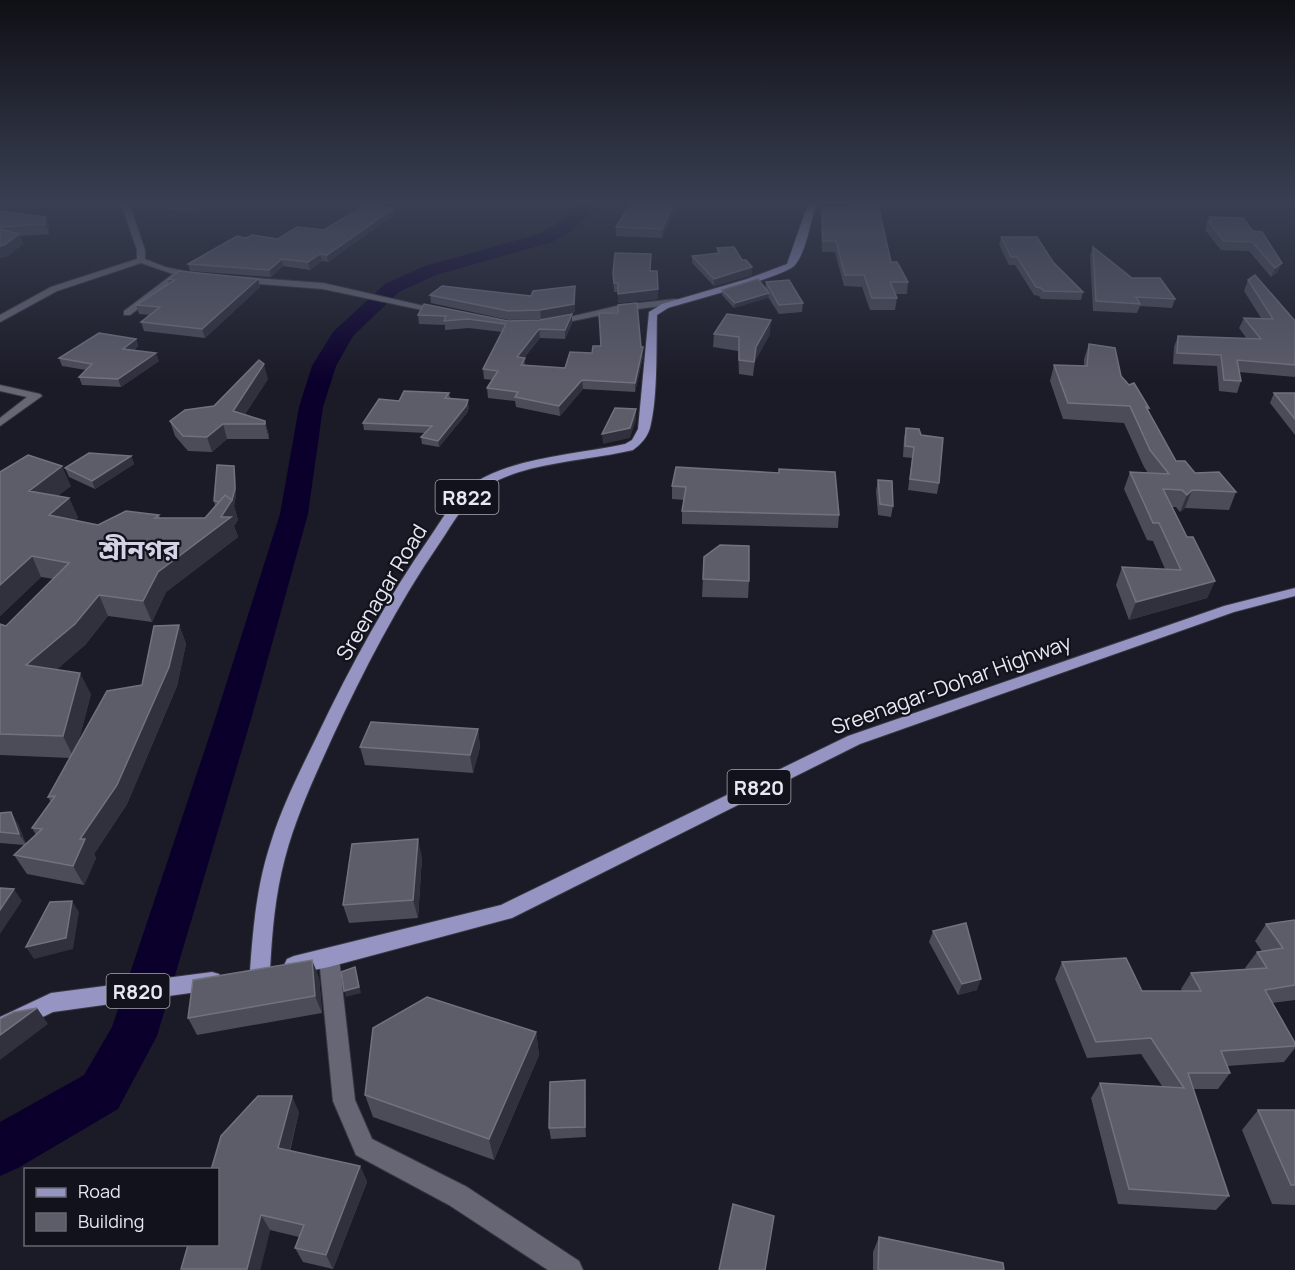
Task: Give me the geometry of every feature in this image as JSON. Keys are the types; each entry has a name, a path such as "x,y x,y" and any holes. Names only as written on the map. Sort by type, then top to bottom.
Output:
{"main road":[{"name":"Sreenagar Road","path":"254,972 271,875 296,798 343,696 424,556 466,497 491,479 524,469 609,452 637,442 644,429 650,374 650,319 657,310 675,302 750,281 790,266 792,263"},
{"name":"Sreenagar-Dohar Highway","path":"254,972 328,958 505,912 854,740 1229,609 1295,592"},
{"name":"R820","path":"0,1028 51,1003 226,979"}],"street":[{"path":"0,319 54,289 131,263"},
{"path":"150,263 179,274 202,277"},
{"path":"127,313 179,274"},
{"path":"226,279 323,286 453,314"},
{"path":"541,324 621,308 675,302"},
{"path":"0,388 36,396 0,423"},
{"path":"328,958 344,1101 364,1147 458,1196 570,1270"}],"building":[{"path":"189,263 277,263 269,270"},
{"path":"614,263 650,263 650,271 657,271 658,289 618,294 618,283 614,283"},
{"path":"699,263 749,263 752,267 714,279"},
{"path":"842,263 898,263 908,282 890,282 897,298 872,298 864,275 845,275"},
{"path":"1021,263 1054,263 1083,292 1044,291 1036,287"},
{"path":"1094,263 1113,263 1132,278 1160,278 1175,299 1136,297 1140,304 1096,301"},
{"path":"1271,263 1282,263 1275,268"},
{"path":"179,271 258,279 202,329 141,322 160,307 136,305 175,280 168,279"},
{"path":"1255,275 1295,321 1295,365 1237,360 1241,381 1224,380 1221,355 1177,353 1178,336 1261,339 1244,318 1273,319 1248,280"},
{"path":"758,279 769,293 735,303 722,290"},
{"path":"789,280 803,303 779,305 766,282"},
{"path":"442,286 531,296 533,291 575,286 574,304 540,310 508,311 430,295"},
{"path":"637,303 641,347 643,347 635,383 582,380 559,406 515,397 518,392 487,388 498,371 483,369 506,324 468,319 444,321 446,316 418,315 424,304 508,321 540,320 572,314 565,330 539,329 517,357 525,358 521,365 565,368 570,352 592,353 593,346 601,346 599,313 618,313 618,305"},
{"path":"727,314 771,320 756,347 754,362 739,360 739,337 714,334"},
{"path":"99,333 136,339 123,349 156,353 118,379 79,377 92,364 59,358"},
{"path":"1089,344 1115,348 1121,376 1129,385 1134,383 1176,461 1185,461 1195,473 1219,472 1236,492 1192,490 1187,495 1182,490 1163,489 1187,537 1193,537 1215,581 1136,602 1122,567 1181,570 1159,523 1153,523 1130,472 1169,474 1150,450 1130,406 1068,403 1054,365 1087,366"},
{"path":"259,360 264,364 233,411 265,421 265,424 223,424 207,437 183,436 170,421 185,410 214,406"},
{"path":"404,391 449,393 445,398 468,400 466,406 438,441 421,437 432,426 363,423 379,399 399,401"},
{"path":"1274,393 1295,393 1295,419"},
{"path":"615,408 636,409 630,428 602,434"},
{"path":"906,428 919,429 921,435 943,438 939,483 910,479 914,447 905,446"},
{"path":"89,453 131,456 92,481 65,468"},
{"path":"28,455 62,466 29,491 69,498 49,515 98,525 126,511 159,515 155,518 205,518 225,495 232,500 221,517 231,517 158,572 143,601 99,595 75,624 26,665 80,673 63,736 0,734 0,624 6,626 69,563 32,556 0,585 0,472"},
{"path":"217,465 234,466 235,489 232,500 225,495 219,502 214,501"},
{"path":"676,467 779,473 779,469 835,472 839,515 682,511 686,487 672,486"},
{"path":"878,480 892,481 893,506 880,504"},
{"path":"720,545 749,546 749,581 703,579 704,557"},
{"path":"179,625 169,667 117,785 80,839 85,839 73,866 14,855 42,829 32,828 55,796 48,797 107,691 142,685 154,626"},
{"path":"371,722 478,729 470,755 360,747"},
{"path":"11,812 19,834 0,832 0,813"},
{"path":"418,839 413,900 343,905 352,844"},
{"path":"0,888 14,889 0,910"},
{"path":"72,901 66,938 26,947 50,902"},
{"path":"1295,920 1295,985 1265,990 1295,1046 1221,1051 1230,1073 1188,1073 1229,1196 1129,1189 1100,1083 1184,1088 1151,1038 1096,1042 1062,962 1126,958 1142,991 1201,991 1191,973 1267,968 1257,952 1283,948 1266,924"},
{"path":"966,923 981,979 962,984 933,931"},
{"path":"312,960 315,996 188,1018 193,980"},
{"path":"355,967 359,987 344,991 341,972"},
{"path":"427,997 536,1032 489,1139 365,1095 373,1028"},
{"path":"37,1008 0,1035 0,1019 14,1012"},
{"path":"585,1080 585,1127 549,1128 550,1082"},
{"path":"258,1096 292,1096 278,1148 360,1166 326,1255 295,1248 304,1225 261,1215 247,1269 181,1269 188,1246 219,1246 219,1168 212,1168 221,1136"},
{"path":"1258,1110 1295,1110 1295,1185 1291,1185"},
{"path":"733,1204 774,1216 765,1270 719,1270"},
{"path":"879,1237 1003,1263 1004,1270 878,1270"}],"waterway":[{"path":"0,1150 101,1092 133,1036 234,716 294,514 311,407 324,366 344,332 392,288 429,271 456,263"}],"district":[{"name":"শ্রীনগর","path":"139,548"}]}
